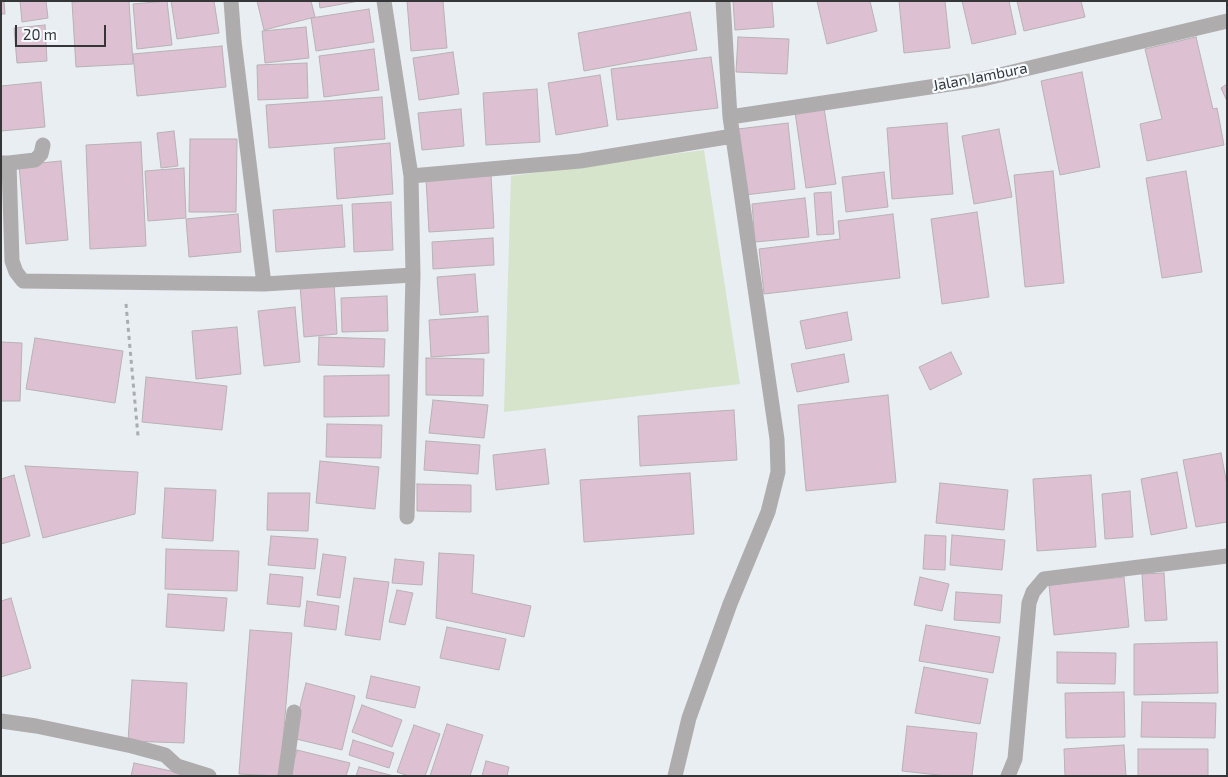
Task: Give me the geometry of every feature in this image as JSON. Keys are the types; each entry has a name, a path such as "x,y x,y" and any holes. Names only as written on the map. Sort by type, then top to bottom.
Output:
{"street":[{"path":"231,1 234,41 264,284"},
{"path":"384,1 411,176 413,275 408,517"},
{"path":"675,776 689,718 730,604 768,512 778,472 776,438 730,116 723,1"},
{"name":"Jalan Jambura","path":"730,116 983,79 1227,21"},
{"path":"411,176 580,161 734,136"},
{"path":"43,145 41,154 35,160 5,163 12,262 16,272 23,281 264,284 413,275"},
{"path":"1008,776 1015,759 1029,603 1033,592 1044,579 1227,556"},
{"path":"285,776 294,712"},
{"path":"1,721 36,726 132,746 165,755 177,766 209,776"},
{"path":"1015,759 1019,776"}],"path":[{"path":"124,282 138,436"}],"green space":[{"path":"704,150 740,384 504,412 511,176"}],"building":[{"path":"1,1 4,1 5,14 1,14"},
{"path":"20,1 46,1 48,18 22,22"},
{"path":"129,1 133,64 76,67 72,2"},
{"path":"167,1 172,45 137,49 133,4"},
{"path":"171,1 214,1 219,33 177,39"},
{"path":"257,1 311,1 315,17 264,30"},
{"path":"319,1 359,1 320,8"},
{"path":"407,1 443,1 447,48 411,51"},
{"path":"733,1 772,1 774,27 735,30"},
{"path":"817,1 870,1 877,31 827,44"},
{"path":"899,1 945,1 950,48 904,53"},
{"path":"962,1 1009,1 1016,34 972,44"},
{"path":"1017,1 1081,1 1085,17 1024,31"},
{"path":"369,9 374,42 316,51 311,18"},
{"path":"690,12 697,50 584,71 578,33"},
{"path":"45,25 47,61 17,63 14,28"},
{"path":"306,27 309,58 265,63 262,31"},
{"path":"738,37 789,39 787,74 736,72"},
{"path":"1196,37 1213,109 1217,108 1224,145 1147,161 1140,124 1162,119 1145,49"},
{"path":"222,46 226,87 137,96 133,54"},
{"path":"374,49 379,90 324,97 319,56"},
{"path":"453,52 459,94 419,100 413,58"},
{"path":"711,57 718,108 617,120 611,69"},
{"path":"307,63 308,98 258,100 257,65"},
{"path":"1082,72 1100,167 1060,175 1041,81"},
{"path":"600,75 608,126 556,135 548,83"},
{"path":"41,82 45,127 1,131 1,86"},
{"path":"1227,84 1227,101 1221,88"},
{"path":"537,89 540,142 486,145 483,93"},
{"path":"382,97 385,139 269,148 266,105"},
{"path":"824,108 836,184 806,188 795,112"},
{"path":"461,109 464,146 422,150 418,113"},
{"path":"788,123 795,189 745,195 738,129"},
{"path":"947,123 953,194 892,199 887,128"},
{"path":"999,129 1012,197 974,204 962,136"},
{"path":"174,131 178,166 161,168 157,133"},
{"path":"190,139 237,139 236,212 189,212"},
{"path":"141,142 146,246 90,249 86,145"},
{"path":"390,143 393,194 337,199 334,148"},
{"path":"61,161 68,240 26,244 19,165"},
{"path":"184,168 186,218 148,221 145,171"},
{"path":"1053,171 1064,283 1025,287 1014,175"},
{"path":"1186,171 1202,272 1162,278 1146,178"},
{"path":"884,172 888,207 846,212 842,177"},
{"path":"491,175 494,228 429,232 426,179"},
{"path":"831,192 834,234 817,235 814,193"},
{"path":"805,198 809,237 755,242 752,204"},
{"path":"391,202 393,250 354,252 352,204"},
{"path":"342,205 345,247 276,252 273,210"},
{"path":"977,212 989,297 942,304 931,219"},
{"path":"238,214 241,252 189,257 186,219"},
{"path":"893,214 900,278 764,294 759,249 840,239 838,221"},
{"path":"493,238 494,265 433,269 432,242"},
{"path":"475,274 478,312 440,315 437,277"},
{"path":"334,282 337,334 304,337 300,285"},
{"path":"387,296 388,331 342,332 341,298"},
{"path":"295,307 300,362 264,366 258,311"},
{"path":"847,312 852,340 806,349 800,321"},
{"path":"488,316 489,353 431,357 429,320"},
{"path":"237,327 241,374 196,379 192,331"},
{"path":"319,337 385,339 384,367 318,365"},
{"path":"35,338 123,351 115,403 26,389"},
{"path":"1,342 22,343 20,401 1,401"},
{"path":"951,352 962,374 930,390 919,367"},
{"path":"844,354 849,382 797,392 791,364"},
{"path":"426,358 484,359 483,396 426,395"},
{"path":"389,375 389,416 324,417 324,376"},
{"path":"146,377 227,386 222,430 142,422"},
{"path":"888,395 896,482 806,491 798,405"},
{"path":"433,400 488,405 484,438 429,433"},
{"path":"734,410 737,460 640,466 638,416"},
{"path":"327,424 382,425 381,458 326,457"},
{"path":"426,441 480,445 478,474 424,470"},
{"path":"545,449 549,484 496,490 493,455"},
{"path":"1221,453 1227,485 1227,522 1196,527 1183,460"},
{"path":"320,461 379,467 375,509 316,503"},
{"path":"25,466 138,472 135,514 43,538"},
{"path":"1177,472 1187,528 1151,535 1141,479"},
{"path":"690,473 694,534 584,542 580,480"},
{"path":"14,475 30,536 1,544 1,479"},
{"path":"1091,475 1096,547 1037,551 1033,479"},
{"path":"940,483 1008,490 1004,530 936,523"},
{"path":"417,484 471,485 471,512 417,511"},
{"path":"165,488 216,490 213,541 162,538"},
{"path":"1130,491 1133,537 1105,539 1102,494"},
{"path":"268,493 310,493 308,531 267,530"},
{"path":"925,535 946,536 945,570 923,569"},
{"path":"952,535 1005,540 1002,570 950,565"},
{"path":"271,536 318,539 315,569 268,565"},
{"path":"166,549 239,551 237,591 165,589"},
{"path":"439,553 474,555 472,593 531,606 524,637 436,618"},
{"path":"323,554 346,557 340,598 317,595"},
{"path":"395,559 424,562 422,585 392,583"},
{"path":"1164,573 1167,620 1145,621 1142,574"},
{"path":"270,574 303,577 300,607 267,604"},
{"path":"920,577 949,584 942,611 914,605"},
{"path":"1124,577 1129,627 1054,635 1049,585"},
{"path":"354,578 389,582 380,640 345,635"},
{"path":"397,590 413,593 405,625 389,622"},
{"path":"956,592 1002,595 1000,623 954,620"},
{"path":"168,594 227,598 224,631 166,627"},
{"path":"11,598 31,668 1,677 1,601"},
{"path":"307,601 339,606 336,630 304,626"},
{"path":"926,625 1000,637 993,673 919,661"},
{"path":"447,627 506,639 499,670 440,658"},
{"path":"250,630 292,633 280,776 239,774"},
{"path":"1217,642 1218,693 1134,695 1134,644"},
{"path":"1057,652 1116,653 1115,684 1057,683"},
{"path":"924,667 988,679 980,724 915,713"},
{"path":"371,676 420,687 415,708 366,698"},
{"path":"132,680 187,683 184,743 128,741"},
{"path":"306,683 355,696 342,750 292,738"},
{"path":"1124,692 1125,737 1066,738 1065,693"},
{"path":"1142,702 1216,703 1215,738 1141,737"},
{"path":"362,705 402,720 392,747 352,732"},
{"path":"447,724 483,735 470,776 430,776"},
{"path":"414,725 440,734 425,776 409,776 397,772"},
{"path":"907,726 977,733 972,776 947,776 902,771"},
{"path":"353,740 394,753 389,768 349,755"},
{"path":"1124,745 1126,776 1065,776 1064,749"},
{"path":"1138,749 1208,749 1208,776 1138,776"},
{"path":"297,750 350,763 346,776 290,776"},
{"path":"486,761 509,767 507,776 482,776"},
{"path":"134,763 194,776 131,776"},
{"path":"359,767 394,776 356,776"}]}
